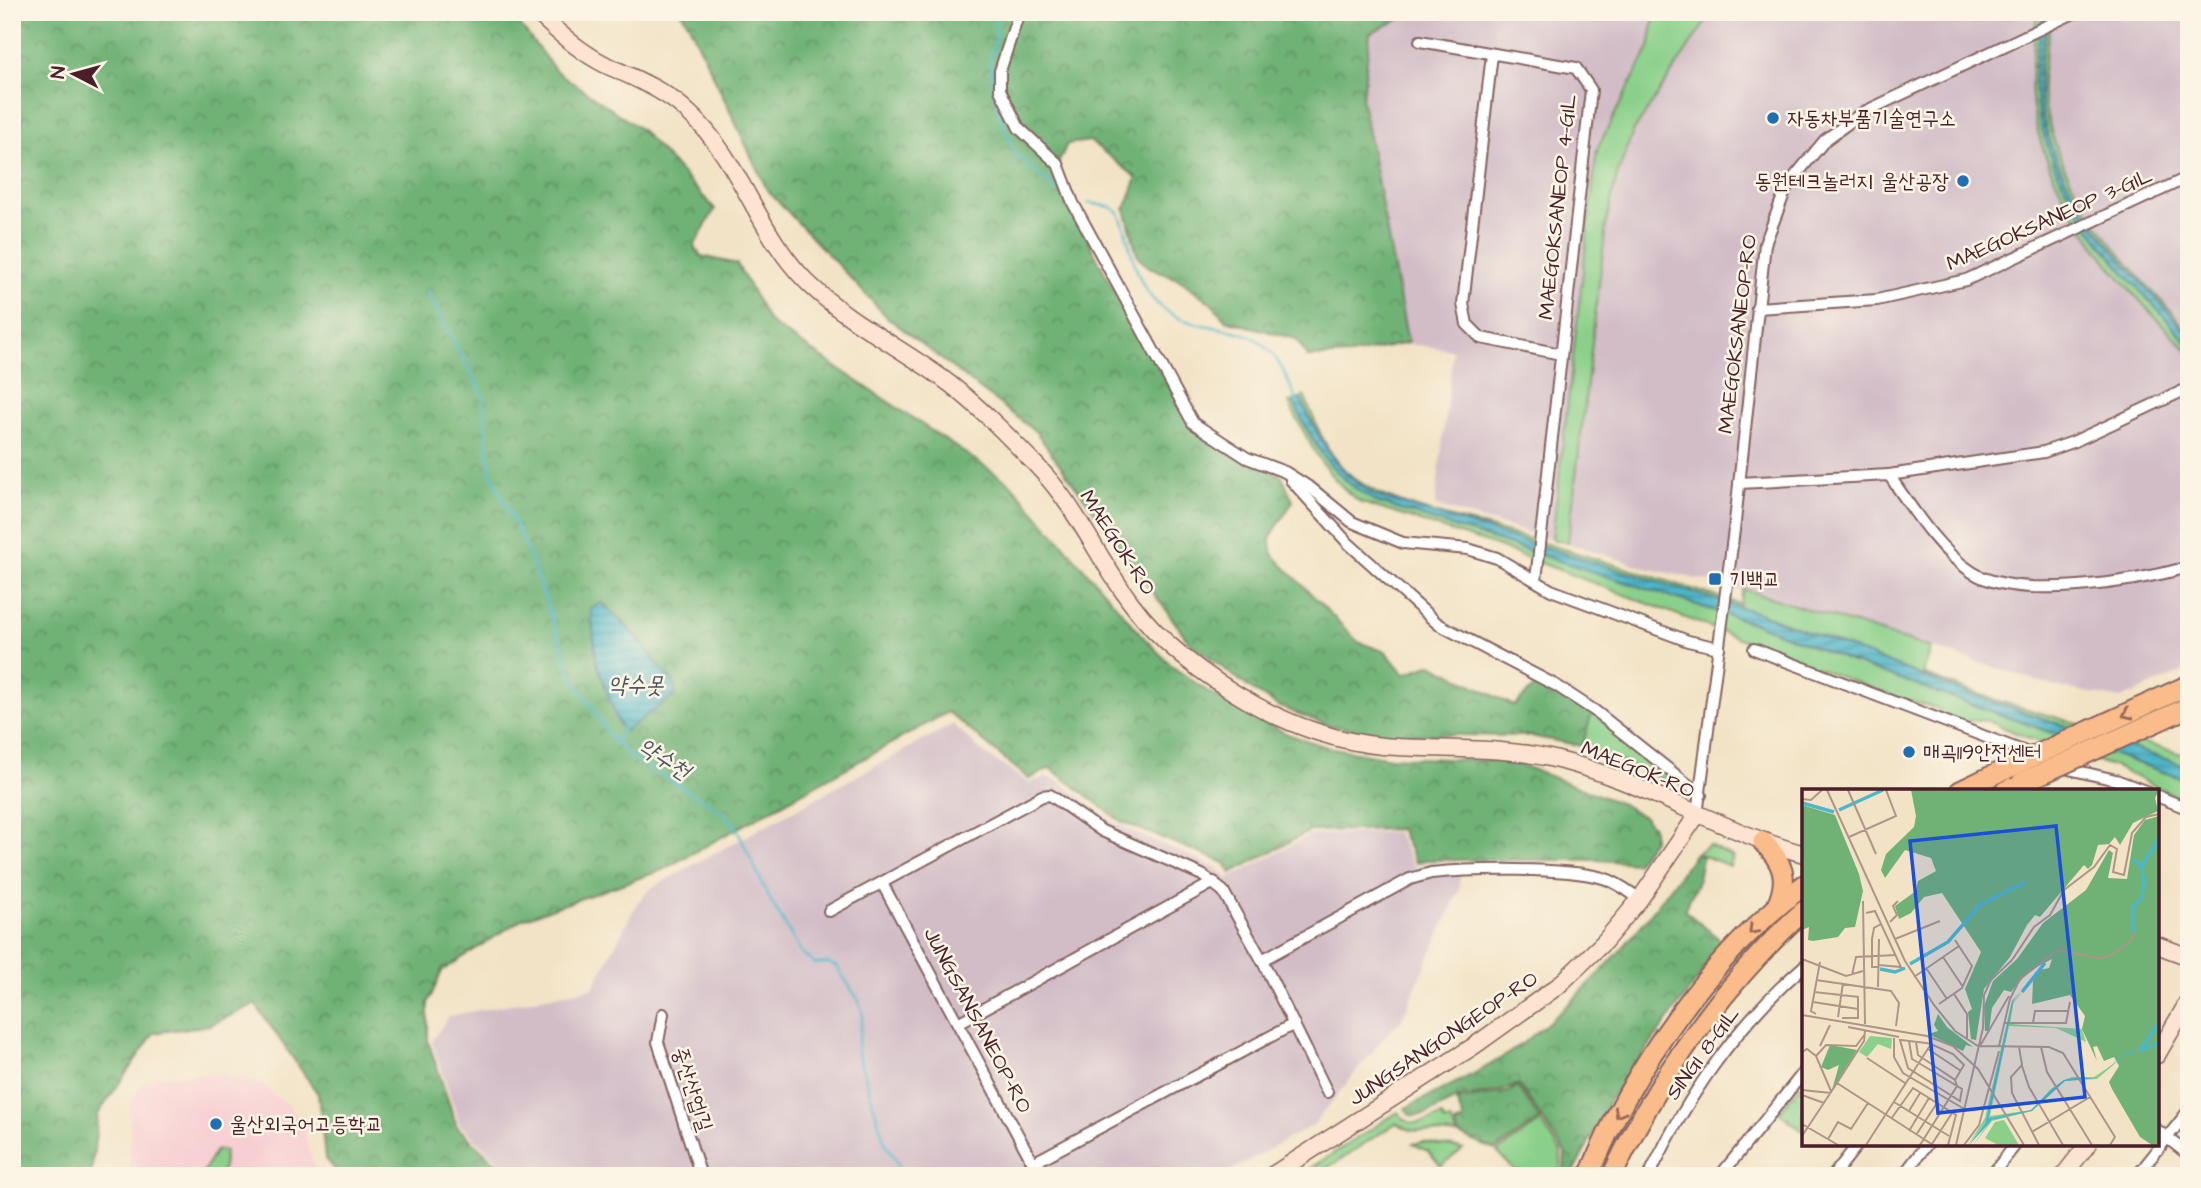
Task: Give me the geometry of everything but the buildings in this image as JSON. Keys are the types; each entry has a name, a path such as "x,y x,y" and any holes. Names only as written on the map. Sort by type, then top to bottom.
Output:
{"highway":[{"path":"1964,789 2189,685"},
{"path":"2014,787 2189,707"},
{"path":"1763,842 1783,867 1786,880 1776,907"},
{"path":"1589,1176 1615,1117 1669,1032 1707,981 1776,907 1802,887"},
{"path":"1612,1176 1639,1118 1682,1048 1757,957 1802,913"}],"street":[{"name":"MAEGOK-RO","path":"537,12 576,46 673,99 690,113 718,145 774,240 797,272 849,318 951,384 996,426 1060,491 1141,616 1169,643 1231,691 1299,725 1353,741 1391,747 1498,749 1563,761 1763,842 1802,854"},
{"path":"1019,12 1000,71 1000,90 1019,128 1058,164 1073,203 1193,423 1247,458 1285,472 1312,489 1352,522 1403,543 1468,549 1497,558 1536,576 1551,590 1675,636 1719,648 1697,816"},
{"name":"MAEGOKSANEOP-RO","path":"1719,648 1765,244 1787,186 1825,140 1863,113 2076,12"},
{"name":"MAEGOKSANEOP 4-GIL","path":"1420,41 1576,68 1591,90 1536,576"},
{"name":"MAEGOKSANEOP 4-GIL","path":"1492,54 1463,304 1467,324 1480,338 1561,354"},
{"name":"MAEGOKSANEOP 3-GIL","path":"1757,308 1847,303 1934,290 1966,280 2189,177"},
{"path":"1739,483 1889,475 2044,452 2073,442 2189,388"},
{"path":"1285,472 1304,497 1348,543 1438,624 1558,686 1595,711 1701,795"},
{"path":"1889,475 1957,561 1990,581 2018,585 2103,585 2189,567"},
{"path":"1754,649 2020,749 2063,768 2116,780 2140,789"},
{"path":"829,911 1042,796 1050,795 1110,835 1214,882 1223,891 1262,960 1327,1092"},
{"path":"2159,797 2189,809"},
{"name":"JUNGSANGONGEOP-RO","path":"1271,1176 1525,1012 1580,965 1640,899 1697,816"},
{"path":"1262,960 1410,879 1431,873 1576,873 1612,881 1640,899"},
{"path":"958,1023 1214,882"},
{"name":"JUNGSANSANEOP-RO","path":"882,883 1040,1176"},
{"path":"2159,946 2189,957"},
{"name":"SINGI 8-GIL","path":"1649,1176 1670,1133 1722,1051 1745,1023 1802,968"},
{"path":"2159,1052 2189,1000"},
{"name":"중산산업1길","path":"663,1014 657,1033 658,1042 701,1176"},
{"path":"1032,1163 1294,1024"},
{"path":"1720,1176 1802,1074"},
{"path":"2137,1176 2189,1110"},
{"path":"2159,1131 2189,1155"},
{"path":"1833,1176 1856,1146"},
{"path":"1903,1176 1926,1146"},
{"path":"1991,1176 2014,1146"},
{"path":"2063,1176 2086,1146"}],"shaded area":[{"path":"1415,12 1655,12 1649,48 1597,149 1552,539 1435,506 1453,350 1408,344 1363,101 1370,33"},
{"path":"1712,12 2189,12 2189,669 2121,699 2054,686 1743,589 1646,568 1568,543 1606,225 1617,175 1633,132"},
{"path":"953,724 982,752 1029,783 1046,777 1059,781 1116,824 1217,868 1228,879 1310,835 1396,832 1415,868 1430,863 1461,863 1459,890 1401,1021 1391,1029 1313,1125 1221,1176 515,1176 460,1125 432,1041 449,1016 593,988 637,903 651,888"},
{"name":"울산외국어고등학교","path":"223,1074 262,1085 291,1108 303,1128 313,1165 319,1176 130,1176 130,1102 142,1084 159,1076"}],"green space":[{"path":"12,12 510,12 556,71 640,129 715,209 694,246 701,256 737,264 769,322 1011,484 1145,639 1173,667 1210,693 1287,734 1327,747 1385,757 1511,761 1624,805 1645,818 1653,827 1653,840 1636,863 1598,860 1425,860 1416,863 1400,829 1310,831 1231,873 1225,863 1122,822 1050,768 1029,779 948,712 662,870 522,919 442,971 428,1003 428,1041 457,1127 510,1176 341,1176 325,1158 318,1094 255,1004 210,1025 154,1033 98,1114 91,1176 12,1176"},
{"path":"681,12 1415,12 1370,33 1362,101 1408,343 1350,355 1308,357 1296,339 1226,320 1211,303 1180,280 1147,266 1138,257 1125,209 1137,178 1090,141 1067,144 1054,172 1119,301 1145,339 1193,429 1203,438 1282,476 1293,501 1270,538 1273,555 1358,642 1386,652 1404,674 1432,664 1514,706 1540,682 1592,712 1582,746 1531,736 1380,734 1327,725 1278,706 1252,690 1190,643 1036,432 888,318 767,190"},
{"path":"1655,12 1712,12 1633,132 1617,175 1606,225 1568,543 1552,539 1597,149 1649,48"},
{"path":"2037,12 2044,12 2036,58 2035,87 2041,125 2053,161 2069,195 2090,228 2138,288 2189,344 2189,351 2116,273 2073,212 2056,180 2042,147 2032,101 2032,63"},
{"path":"2049,12 2050,25 2042,89 2049,124 2060,156 2074,187 2111,243 2189,335 2092,223 2072,192 2056,159 2045,124 2039,87"},
{"path":"1304,396 1336,460 1353,477 1388,497 1430,512 1541,542 1740,604 1743,589 1931,648 1923,674 1992,699 2189,756 2189,767 1969,694 1759,613 1380,497 1352,479 1331,455 1300,398"},
{"path":"1293,401 1317,447 1337,472 1363,494 1379,503 1756,624 1865,667 2189,781 2189,793 2184,800 2115,767 2033,740 1988,721 1979,719 1961,723 1942,715 1939,709 1897,698 1493,545 1360,502 1336,481 1318,457 1289,403"},
{"path":"1592,712 1679,783 1673,783 1582,746"},
{"path":"1709,845 1733,857 1730,866 1696,853"},
{"path":"1695,853 1702,857 1697,884 1684,910 1724,943 1610,1100 1572,1176 1564,1176 1565,1153 1519,1084 1497,1092 1460,1098 1424,1115 1410,1115 1405,1108 1509,1053 1572,1001 1637,931"},
{"path":"1802,1083 1802,1130 1779,1112"},
{"path":"1518,1086 1540,1120 1495,1150 1459,1135 1455,1124 1464,1120 1456,1101 1508,1092"},
{"path":"1398,1112 1402,1118 1412,1123 1442,1116 1445,1122 1450,1120 1458,1135 1410,1130 1396,1123 1315,1176 1298,1176"},
{"path":"1541,1122 1561,1152 1561,1176 1520,1176 1497,1152"},
{"path":"1423,1142 1463,1149 1441,1166 1428,1151 1413,1144"},
{"path":"216,1150 225,1151 222,1176 201,1176"}],"water":[{"path":"2044,12 2049,12 2039,87 2045,124 2056,159 2072,192 2092,223 2189,335 2189,344 2138,288 2090,228 2069,195 2053,161 2041,125 2035,87 2036,58"},
{"path":"1300,398 1323,442 1341,468 1352,479 1380,497 1759,613 1969,694 2189,767 2189,781 1865,667 1756,624 1379,503 1350,484 1327,460 1309,433 1293,401"},
{"name":"약수못","path":"602,603 634,634 675,685 675,695 625,731 618,723 596,660 591,608"}],"waterway":[{"path":"1005,12 995,23 996,37 990,62 999,114 1014,153 1059,192"},
{"path":"1089,203 1111,207 1119,213 1140,278 1152,298 1165,310 1180,318 1256,339 1277,361 1297,401"},
{"name":"약수천","path":"426,290 483,395 490,471 528,551 572,676 611,738 632,758 718,809 735,825 767,894 801,952 815,964 828,963 837,967 859,1001 863,1016 857,1050 885,1143 905,1176"},
{"path":"616,743 623,728"}],"place":[{"name":"자동차부품기술연구소","path":"1773,118"},
{"name":"동원테크놀러지 울산공장","path":"1963,181"},
{"name":"기백교","path":"1715,579"},
{"name":"매곡119안전센터","path":"1909,752"},
{"name":"울산외국어고등학교","path":"216,1124"}]}
